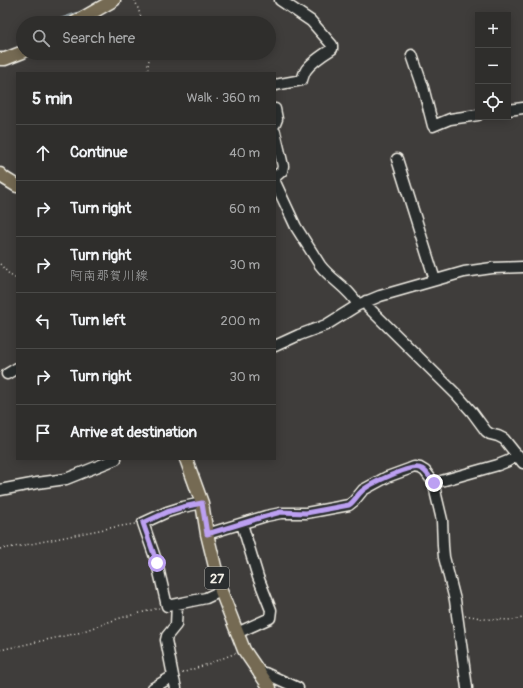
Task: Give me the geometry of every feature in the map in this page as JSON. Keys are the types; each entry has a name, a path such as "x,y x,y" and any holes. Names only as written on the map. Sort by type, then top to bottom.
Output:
{"main road":[{"path":"86,16 114,0"},
{"path":"0,59 5,59 16,55"},
{"path":"0,174 16,185"},
{"name":"27","path":"186,460 202,503 207,534 220,591 244,650 270,688"}],"street":[{"path":"276,85 302,80 308,68 325,53 332,49 332,45 311,21 280,0"},
{"path":"412,55 434,126 450,119 475,115"},
{"path":"511,110 523,108"},
{"path":"276,136 283,166 282,171 276,176"},
{"path":"397,160 435,280"},
{"path":"276,184 296,227 324,270 355,300 368,307 462,401 486,431 504,439 520,459 508,461 434,483"},
{"path":"276,346 326,325 362,303 464,272 492,268 523,267"},
{"path":"7,374 16,369"},
{"path":"0,490 66,479 114,460"},
{"path":"207,534 281,512 306,513 349,505 363,490 387,477 414,467 420,468 434,483 442,520 444,557 455,600 467,688"},
{"path":"176,688 166,640 167,636 176,625 172,605 143,523 167,512 202,503"},
{"path":"237,633 270,618 271,610 258,577 242,524"},
{"path":"172,605 206,598 220,591"},
{"path":"259,674 265,673 298,688"},
{"path":"153,688 173,676"}],"path":[{"path":"135,0 141,16"},
{"path":"147,72 149,60"},
{"path":"0,264 10,275 16,278"},
{"path":"0,550 93,531 143,523"},
{"path":"0,650 78,633 117,619 172,605"},
{"path":"457,617 471,616 485,619 513,620 523,618"},
{"path":"173,676 244,650"}],"waterway":[{"path":"68,16 83,11 102,0"}],"route":[{"path":"157,563 143,523 167,512 183,507 202,503 207,534 281,512 306,513 349,505 363,490 387,477 414,467 420,468 424,471 434,483"}]}
